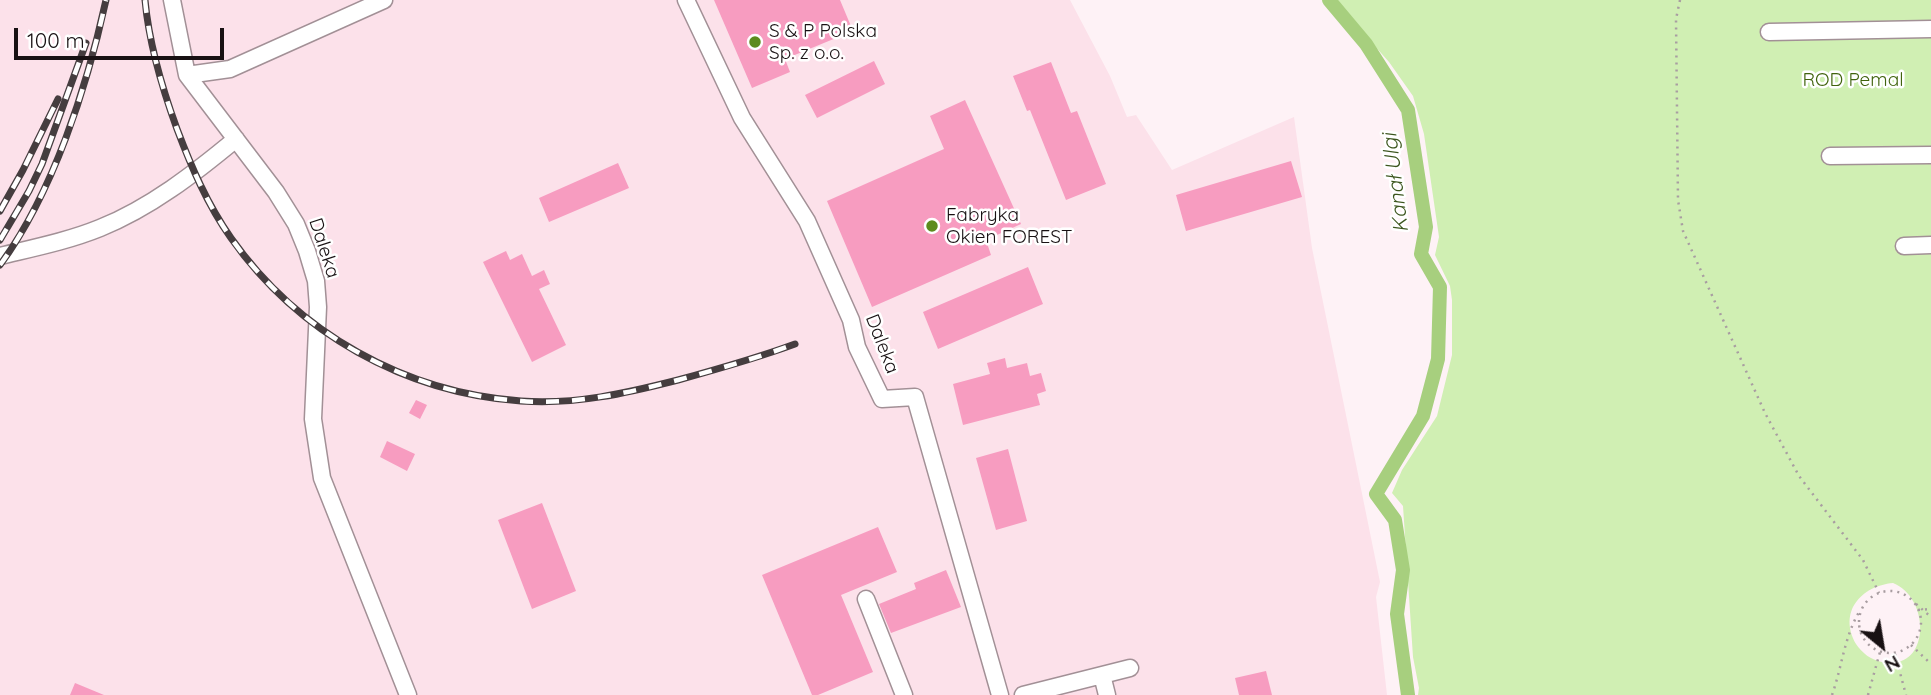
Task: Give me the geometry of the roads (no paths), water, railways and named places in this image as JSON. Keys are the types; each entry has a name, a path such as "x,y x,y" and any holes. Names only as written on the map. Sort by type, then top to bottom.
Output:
{"street":[{"name":"Daleka","path":"172,0 187,75 276,192 296,224 307,251 316,281 318,307 313,419 322,478 408,695"},
{"path":"187,75 230,69 384,0"},
{"name":"Daleka","path":"686,0 743,118 807,221 851,320 857,347 882,399 915,397 1000,695"},
{"path":"1769,32 1931,29"},
{"path":"0,256 89,232 127,216 166,192 236,139"},
{"path":"1830,156 1931,155"},
{"path":"1904,246 1931,246"},
{"path":"866,599 904,695"},
{"path":"1023,695 1130,668"},
{"path":"1102,675 1107,695"}],"waterway":[{"name":"Kanał Ulgi","path":"1329,0 1366,44 1408,110 1426,227 1421,254 1440,287 1438,359 1423,416 1376,494 1395,520 1403,570 1397,614 1408,695"}],"railway":[{"path":"0,265 36,205 66,138 89,68 106,0"},
{"path":"145,0 153,49 171,113 194,171 222,225 258,272 288,302 322,329 358,352 396,371 436,386 478,396 541,402 581,400 640,389 795,344"},
{"path":"0,240 42,164 86,43"},
{"path":"0,211 58,99"}],"place":[{"name":"S & P Polska Sp. z o.o.","path":"755,42"},
{"name":"Fabryka Okien FOREST","path":"932,226"}],"park label":[{"name":"ROD Pemal","path":"1853,80"}]}
